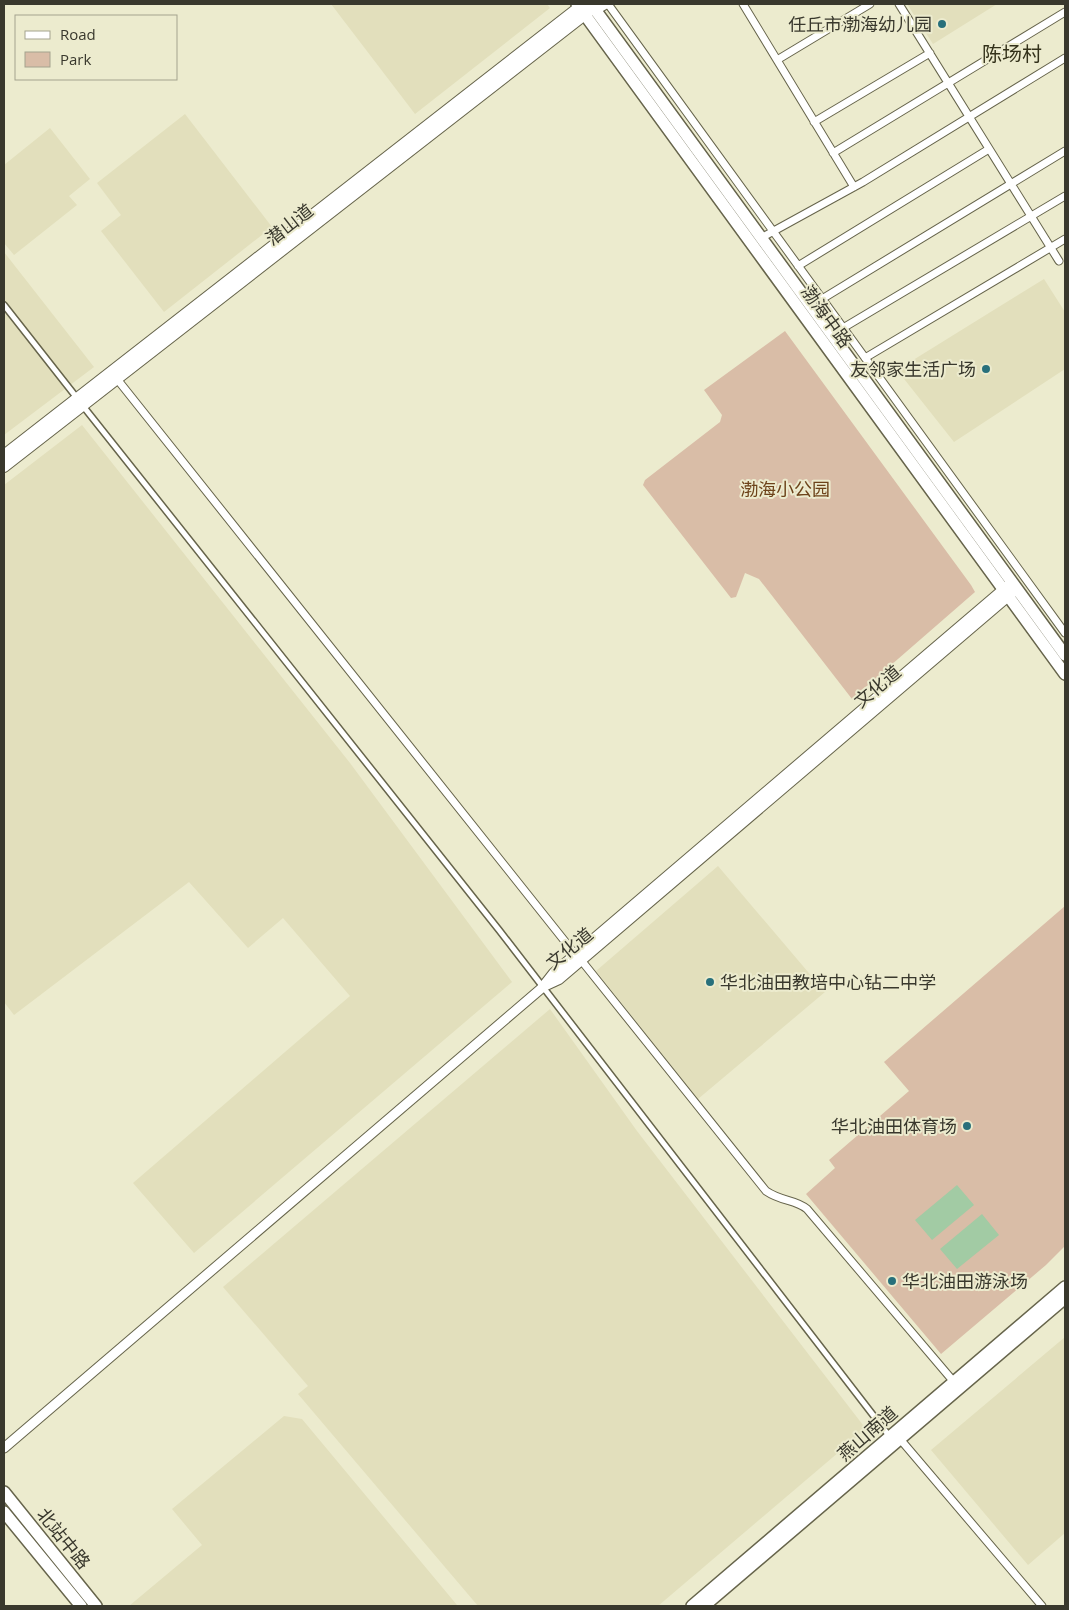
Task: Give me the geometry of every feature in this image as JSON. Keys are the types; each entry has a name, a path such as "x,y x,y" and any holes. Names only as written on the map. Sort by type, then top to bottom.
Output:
{"main road":[{"name":"渤海中路","path":"586,7 762,238 1010,589 1065,674"},
{"name":"渤海中路","path":"586,7 1010,589 1065,655"},
{"name":"潜山道","path":"4,455 80,402 117,379 586,7"},
{"name":"潜山道","path":"4,467 80,402 586,7"},
{"name":"文化道","path":"543,987 559,979 578,957 1010,589"},
{"name":"燕山南道","path":"704,1606 895,1438 954,1382 1065,1287"},
{"name":"燕山南道","path":"692,1606 1065,1298"},
{"name":"北站中路","path":"4,1492 96,1606"},
{"name":"北站中路","path":"4,1512 80,1606"}],"street":[{"path":"586,7 607,4 1065,634"},
{"path":"743,4 854,187"},
{"path":"777,60 870,4"},
{"path":"899,4 1059,261"},
{"path":"833,153 1065,12"},
{"path":"814,122 930,53"},
{"path":"762,238 854,187 1065,58"},
{"path":"798,266 989,149"},
{"path":"822,299 1065,151"},
{"path":"843,328 1065,196"},
{"path":"865,358 1065,239"},
{"path":"4,305 543,987 895,1438 1042,1606"},
{"path":"117,379 766,1192 777,1199 800,1204 807,1209 954,1382"},
{"path":"4,1448 543,987"}],"shaded area":[{"path":"331,4 547,4 550,8 415,114"},
{"name":"任丘市渤海幼儿园","path":"907,4 997,4 933,44"},
{"path":"185,114 272,227 164,312 101,231 121,215 97,183"},
{"path":"50,128 90,179 69,196 77,205 14,255 4,243 4,165"},
{"path":"4,252 94,367 4,435"},
{"path":"1044,279 1065,312 1065,369 954,442 897,370"},
{"path":"82,425 350,763 512,982 194,1253 133,1183 350,996 283,918 248,948 189,882 14,1015 4,1002 4,485"},
{"name":"华北油田教培中心钻二中学","path":"718,866 825,992 698,1099 596,971"},
{"path":"550,1009 637,1131 866,1429 658,1606 478,1606 298,1394 308,1386 223,1287"},
{"path":"957,1185 974,1205 932,1240 915,1220"},
{"path":"982,1214 999,1235 957,1269 940,1249"},
{"path":"1065,1337 1065,1533 1028,1565 931,1450"},
{"path":"284,1416 302,1419 457,1605 129,1606 202,1545 172,1509"}],"green space":[{"name":"渤海小公园","path":"785,331 975,592 852,699 759,579 745,573 736,597 731,598 643,485 645,480 720,422 722,415 704,390"},
{"name":"华北油田体育场","path":"1065,906 1065,1246 1046,1265 941,1354 806,1194 835,1168 829,1160 909,1091 884,1062"}],"place":[{"name":"任丘市渤海幼儿园","path":"942,24"},
{"name":"友邻家生活广场","path":"986,369"},
{"name":"华北油田教培中心钻二中学","path":"710,982"},
{"name":"华北油田体育场","path":"967,1126"},
{"name":"华北油田游泳场","path":"892,1281"}],"district":[{"name":"陈场村","path":"1012,53"}]}
